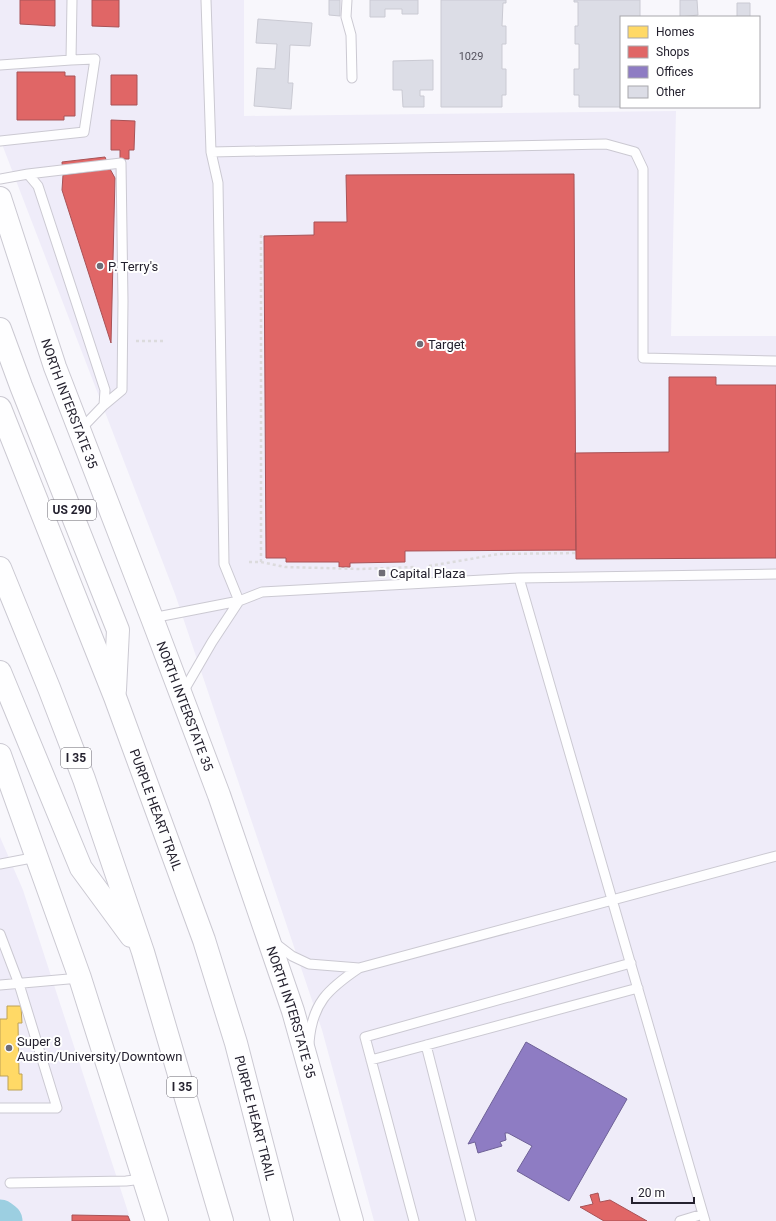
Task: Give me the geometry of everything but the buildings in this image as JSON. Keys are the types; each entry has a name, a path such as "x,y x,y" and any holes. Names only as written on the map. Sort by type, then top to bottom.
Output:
{"main road":[{"name":"NORTH INTERSTATE 35","path":"0,198 55,367 219,795 293,1011 352,1221"},
{"name":"US 290","path":"0,329 21,386 67,498 118,630 115,697"},
{"name":"PURPLE HEART TRAIL","path":"0,408 115,697 204,940 236,1043 282,1221"},
{"name":"I 35","path":"0,568 84,779 143,952 222,1221"},
{"path":"0,672 80,868 143,952"},
{"path":"0,755 80,978 145,1179 157,1221"}],"lane":[{"path":"71,60 72,0"},
{"path":"206,0 211,152 218,183 224,564 238,601"},
{"path":"346,0 346,17 351,35 352,78"},
{"path":"0,65 95,59 84,132 0,141"},
{"path":"211,152 606,144 635,152 643,169 643,358 776,361"},
{"path":"0,179 28,174 121,163 123,301 122,390 104,405 79,431"},
{"path":"28,174 38,186 41,193 105,390 104,405"},
{"path":"152,618 238,601 262,592 519,578 776,574"},
{"path":"519,578 704,1217 680,1221"},
{"path":"181,695 238,601"},
{"path":"307,1060 310,1025 320,1002 338,982 359,968 776,856"},
{"path":"0,864 37,858"},
{"path":"0,934 19,984 57,1108 0,1108"},
{"path":"268,939 292,956 308,964 359,968"},
{"path":"414,1221 365,1037 631,964"},
{"path":"0,985 80,978"},
{"path":"371,1060 638,988"},
{"path":"426,1045 471,1221"},
{"path":"10,1184 126,1181 145,1179"}],"path":[{"path":"261,235 261,562"},
{"path":"143,341 166,340"},
{"path":"428,566 499,554 576,554"},
{"path":"249,562 261,562 285,567 420,567"}],"shaded area":[{"name":"Capital Plaza","path":"0,0 244,0 244,116 676,111 671,336 776,336 776,1221 374,1221 322,1030 175,594 0,139"},
{"path":"0,837 23,890 131,1221 14,1221 0,1209"}],"waterway":[{"path":"0,1218 4,1221"}],"place":[{"name":"P. Terry's","path":"100,266"},
{"name":"Target","path":"420,344"},
{"name":"Capital Plaza","path":"382,573"},
{"name":"Super 8 Austin/University/Downtown","path":"9,1048"}]}
